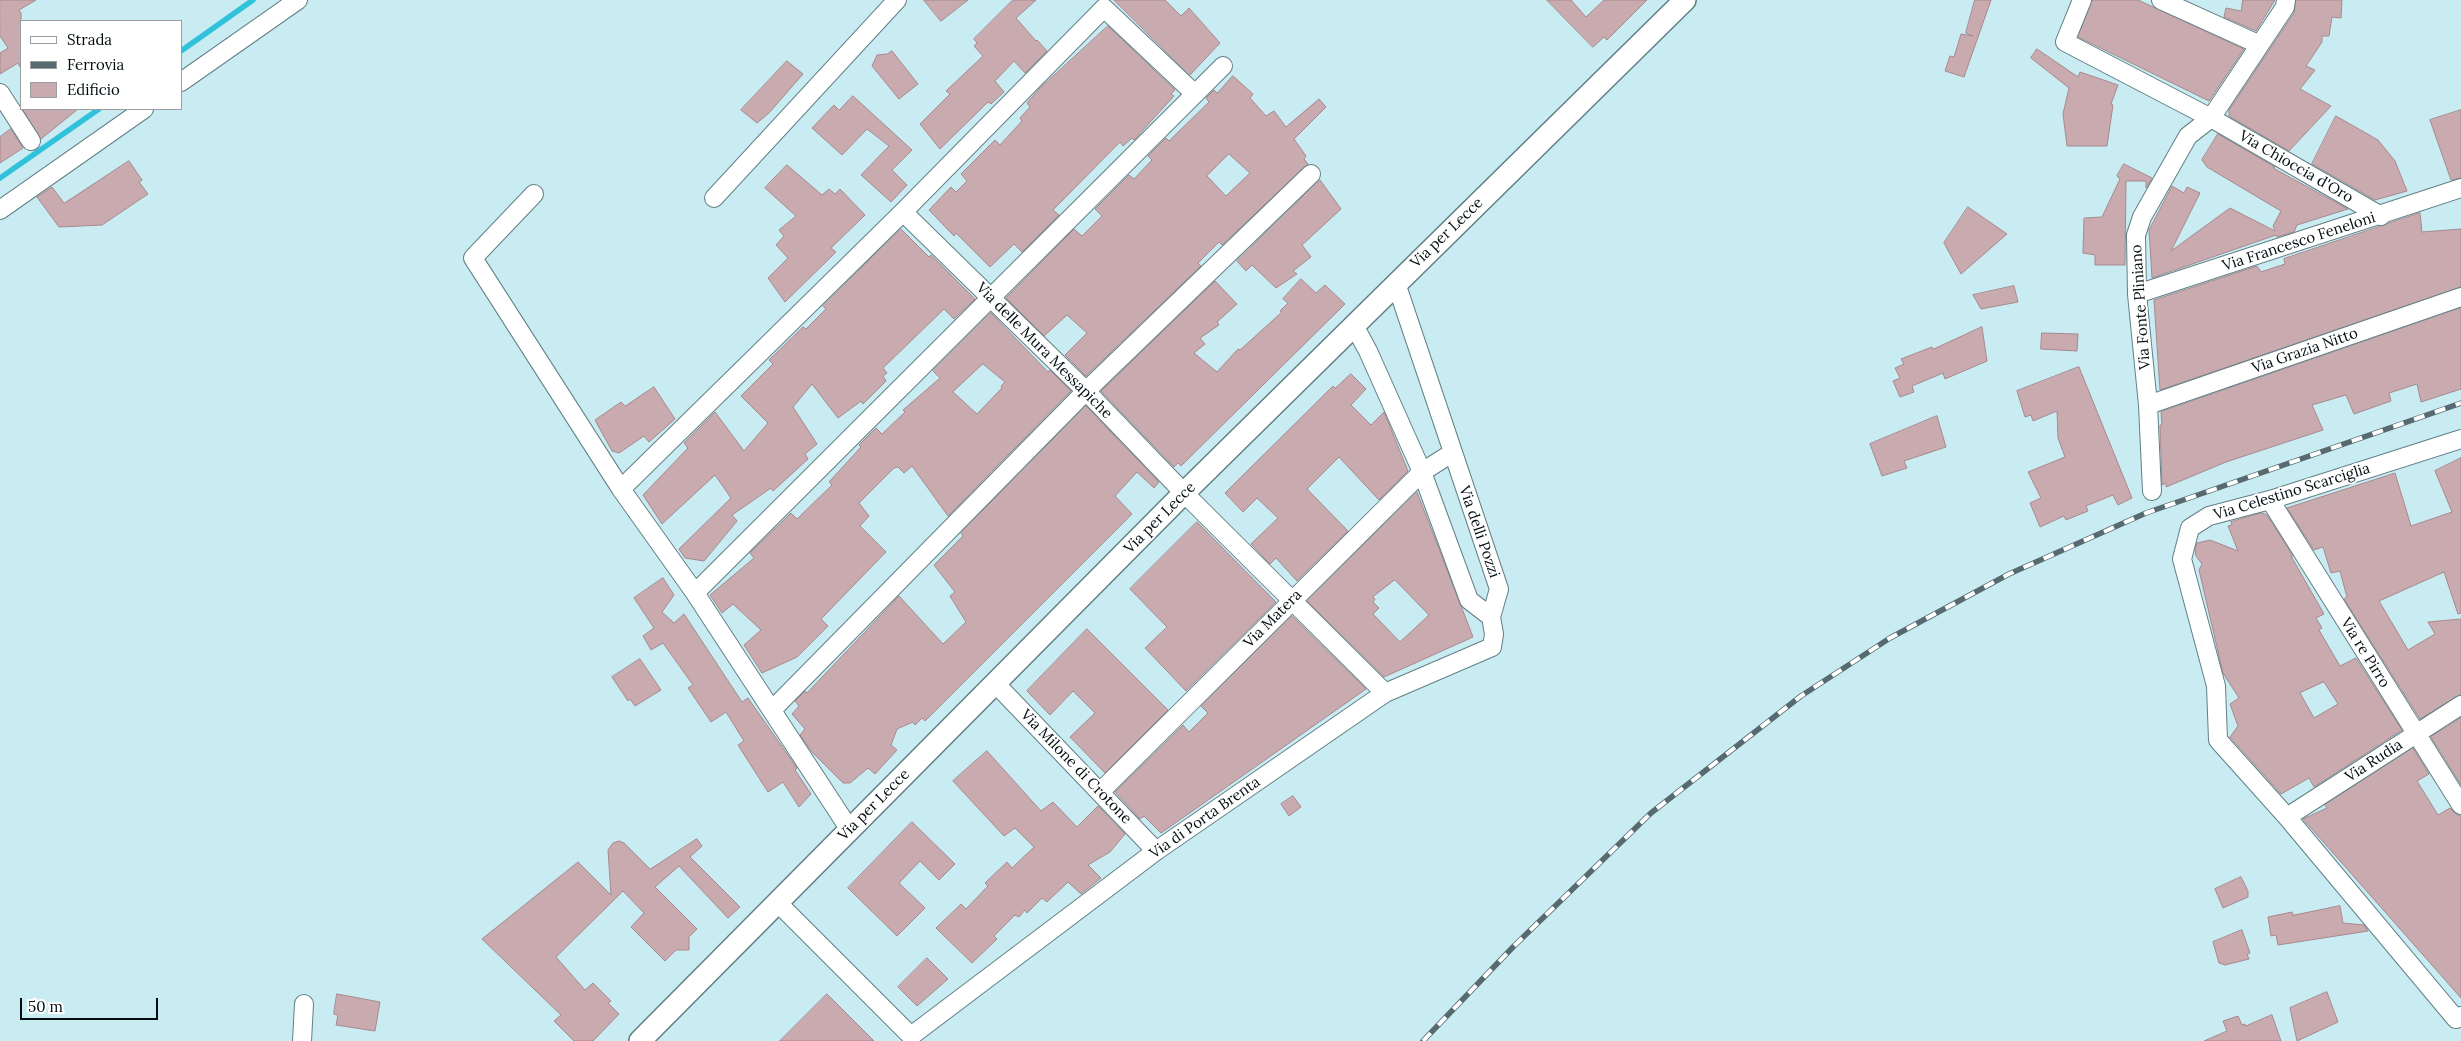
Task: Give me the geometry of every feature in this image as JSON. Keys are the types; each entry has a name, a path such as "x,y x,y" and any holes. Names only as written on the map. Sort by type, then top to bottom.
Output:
{"street":[{"path":"182,81 298,0"},
{"path":"714,198 897,0"},
{"name":"Via per Lecce","path":"640,1041 1184,493 1685,0"},
{"path":"2082,0 2065,42 2211,118"},
{"path":"2161,0 2258,44"},
{"name":"Via Fonte Pliniano","path":"2152,491 2148,405 2137,294 2136,235 2142,217 2188,136 2211,118 2258,44 2285,7 2286,0"},
{"path":"621,489 902,212 1104,8 1195,94"},
{"path":"694,593 1223,66"},
{"path":"0,94 31,141"},
{"path":"0,210 143,110"},
{"name":"Via Chioccia d'Oro","path":"2211,118 2381,216"},
{"path":"772,710 1086,391 1311,174"},
{"name":"Via Francesco Feneloni","path":"2137,294 2381,216 2461,188"},
{"path":"534,194 473,258 621,489 694,593 850,830"},
{"name":"Via delle Mura Messapiche","path":"902,212 1086,391 1184,493 1385,694"},
{"name":"Via delli Pozzi","path":"1396,283 1499,589 1491,617"},
{"name":"Via Grazia Nitto","path":"2148,405 2461,297"},
{"path":"1354,327 1368,351 1422,472 1469,600 1491,617"},
{"name":"Via Celestino Scarciglia","path":"2287,817 2218,740 2216,686 2182,559 2190,528 2210,516 2270,500 2461,439"},
{"name":"Via Matera","path":"1100,792 1422,472 1452,453"},
{"name":"Via re Pirro","path":"2270,500 2461,805"},
{"name":"Via di Porta Brenta","path":"777,902 911,1036 1156,851 1385,694 1492,647 1494,634 1491,617"},
{"name":"Via Milone di Crotone","path":"995,683 1156,851"},
{"name":"Via Rudia","path":"2287,817 2461,705"},
{"path":"2287,817 2456,1019 2461,1016"},
{"path":"302,1041 304,1004"}],"building":[{"path":"0,0 36,0 19,10 21,13 20,67 18,63 0,74 0,53 8,48 0,36"},
{"path":"924,0 968,0 941,21"},
{"path":"1013,0 1036,0 1016,18 1047,51 1025,73 1014,61 995,81 1004,92 991,104 988,102 940,149 920,124 950,94 946,91 983,56 974,46 977,43 974,39"},
{"path":"1114,0 1165,0 1181,16 1189,8 1220,43 1190,75"},
{"path":"1547,0 1571,0 1586,17 1604,0 1647,0 1607,40 1604,37 1593,47"},
{"path":"1975,0 1991,0 1964,77 1945,71 1950,56 1954,57 1961,34 1973,36 1966,33"},
{"path":"2093,0 2138,0 2244,49 2209,101 2078,37"},
{"path":"2243,0 2275,0 2256,31 2224,17 2226,8 2241,11"},
{"path":"2296,0 2342,0 2341,18 2332,17 2329,36 2322,36 2322,42 2306,66 2315,70 2300,89 2331,106 2289,151 2229,116 2229,110 2294,13"},
{"path":"1108,26 1175,90 1171,94 1174,96 1134,140 1132,138 1123,146 1120,142 1053,210 1059,215 1022,252 1014,244 990,267 956,233 954,236 929,210 951,187 956,192 967,181 961,174 995,140 1000,145 1022,121 1020,118 1030,107 1027,103 1040,88"},
{"path":"2037,49 2078,77 2080,72 2118,85 2111,104 2113,105 2107,146 2067,146 2063,114 2069,88 2031,58"},
{"path":"892,51 918,84 899,99 872,66 877,55 887,54"},
{"path":"787,61 803,74 769,113 757,123 741,110"},
{"path":"1233,76 1253,94 1250,98 1266,116 1274,111 1286,127 1319,99 1326,107 1294,139 1306,156 1304,159 1308,164 1222,245 1219,242 1198,263 1201,266 1086,376 1065,355 1087,333 1067,315 1044,336 1006,298 1074,229 1082,236 1102,216 1095,209 1129,175 1134,179 1152,160 1148,156 1166,138 1169,141 1209,102 1206,98 1214,90 1217,93","holes":["1229,154 1250,173 1226,196 1207,176"]},
{"path":"853,96 912,150 892,170 907,185 891,202 861,175 889,146 867,129 842,155 812,128 834,105 839,110"},
{"path":"24,110 77,110 41,139"},
{"path":"2461,110 2461,178 2451,180 2430,120"},
{"path":"2336,116 2378,140 2395,161 2407,191 2375,200 2312,164"},
{"path":"11,129 23,148 0,163 0,137"},
{"path":"2218,134 2275,167 2273,168 2348,209 2297,225 2294,232 2277,237 2276,235 2152,278 2149,230 2172,186 2184,193 2187,187 2200,193 2171,251 2230,208 2275,231 2273,226 2281,211 2207,167 2202,160"},
{"path":"129,161 142,180 139,182 148,194 102,225 59,227 37,197 52,187 64,203"},
{"path":"2124,164 2152,178 2146,188 2146,181 2126,181 2125,265 2095,265 2095,255 2083,253 2084,218 2102,217 2120,179 2117,176"},
{"path":"787,165 822,195 829,189 835,194 840,189 865,215 831,248 836,252 785,302 768,278 788,258 776,245 784,236 779,230 796,216 765,188"},
{"path":"1320,180 1341,209 1302,245 1311,257 1293,271 1297,274 1276,288 1252,265 1246,271 1237,261"},
{"path":"1968,207 2007,234 1961,274 1944,243"},
{"path":"2420,213 2422,232 2461,229 2461,287 2160,390 2154,300 2257,266 2261,272 2285,264 2284,259"},
{"path":"901,229 929,257 931,255 975,299 954,319 944,309 883,368 887,373 883,376 886,381 863,404 861,401 838,418 812,384 793,407 817,444 805,454 808,459 773,491 771,488 732,515 737,521 704,561 685,558 679,549 731,498 715,475 662,524 643,495 688,448 684,443 715,412 744,451 768,423 741,396 773,364 769,360 803,327 806,329 826,309 823,306"},
{"path":"1301,279 1316,293 1325,285 1345,304 1181,466 1178,463 1174,467 1101,391 1215,281 1237,304 1217,322 1219,325 1200,338 1205,344 1194,353 1217,372 1238,349 1240,350 1282,312 1280,311 1288,303 1283,299"},
{"path":"2014,286 2018,302 1981,309 1973,295"},
{"path":"2461,308 2461,389 2421,402 2417,384 2389,393 2391,401 2354,414 2346,395 2312,405 2323,430 2226,462 2166,487 2166,483 2162,485 2161,412"},
{"path":"991,313 1048,372 1050,370 1071,391 948,516 912,466 904,473 898,467 894,468 859,503 869,516 860,526 886,552 821,619 828,626 797,657 762,673 744,645 761,630 733,604 722,613 710,595 754,558 750,553 791,513 797,519 832,485 829,482 861,447 859,445 876,428 882,434 905,412 903,410 940,378 933,371","holes":["983,364 1005,382 1001,386 1002,388 977,414 953,392"]},
{"path":"1982,327 1987,361 1945,379 1943,373 1912,386 1914,392 1900,397 1893,381 1900,378 1895,368 1904,364 1901,359 1932,347 1933,349"},
{"path":"2042,333 2078,334 2077,351 2041,349"},
{"path":"2079,367 2132,498 2118,505 2113,495 2086,506 2088,511 2066,520 2064,516 2040,527 2030,503 2041,498 2028,472 2065,457 2058,438 2057,411 2033,421 2031,415 2025,417 2017,391"},
{"path":"1351,374 1366,389 1351,405 1371,425 1384,412 1408,471 1379,500 1339,457 1307,489 1348,531 1297,581 1276,558 1270,564 1251,544 1278,518 1257,498 1243,512 1225,493 1333,386 1335,388"},
{"path":"654,387 675,419 649,442 644,436 619,453 612,451 595,420 621,402 625,406"},
{"path":"1086,406 1159,482 1154,488 1137,472 1115,496 1132,514 925,721 922,718 915,725 913,722 897,729 891,745 897,750 875,774 868,768 850,783 843,783 812,752 800,735 805,729 792,714 799,706 795,701 805,691 807,693 899,596 943,644 966,622 950,596 955,592 934,565 963,536 961,533"},
{"path":"1937,416 1946,447 1904,461 1907,468 1882,476 1870,444"},
{"path":"2461,458 2461,613 2458,614 2444,572 2379,601 2408,650 2435,634 2428,622 2461,619 2461,694 2420,719 2344,599 2347,597 2340,571 2331,573 2323,547 2314,550 2287,508 2395,473 2411,526 2452,512 2435,471"},
{"path":"1417,492 1473,637 1384,677 1307,601","holes":["1395,580 1429,615 1400,642 1373,614 1379,608 1373,602 1375,599 1373,597"]},
{"path":"2262,513 2267,515 2293,556 2291,556 2324,614 2316,618 2322,628 2319,630 2340,666 2356,658 2402,730 2314,787 2309,778 2281,794 2230,737 2238,726 2230,704 2239,698 2223,673 2199,570 2202,564 2196,556 2195,550 2197,543 2210,540 2238,551 2228,526 2232,525 2231,522","holes":["2324,682 2338,704 2314,718 2300,693"]},
{"path":"1197,522 1276,602 1186,691 1145,648 1167,627 1130,589"},
{"path":"663,578 674,595 662,612 674,623 684,614 742,702 748,698 797,768 795,770 811,794 799,807 783,782 768,792 738,745 744,741 726,712 711,722 688,688 693,685 663,643 651,650 643,636 654,628 634,598"},
{"path":"1292,616 1366,689 1161,833 1144,816 1140,819 1115,792 1183,725 1189,732 1208,713 1201,706"},
{"path":"1087,629 1168,710 1105,773 1070,737 1095,713 1073,691 1050,715 1027,691"},
{"path":"640,659 661,690 635,706 630,699 628,701 612,677"},
{"path":"2461,718 2461,785 2431,737"},
{"path":"2413,748 2429,774 2417,781 2438,815 2450,808 2461,816 2461,998 2303,819 2327,808 2325,805"},
{"path":"987,751 1041,811 1053,802 1077,827 1098,806 1125,834 1110,852 1088,865 1101,878 1081,894 1068,882 1047,902 1042,898 1027,913 1025,910 1019,917 1015,915 994,936 997,939 972,963 936,928 961,904 966,909 988,886 985,883 1007,862 1012,868 1034,847 1015,828 1004,836 953,781"},
{"path":"1293,796 1301,807 1289,816 1281,804"},
{"path":"912,822 955,864 939,880 920,861 899,883 925,908 897,936 848,888"},
{"path":"697,839 702,846 690,857 740,907 728,918 679,866 655,887 697,929 689,937 689,950 676,950 665,961 631,927 644,913 623,891 556,957 585,990 593,983 611,1001 608,1003 619,1014 593,1041 574,1041 554,1021 561,1015 482,939 578,862 611,895 608,850 613,843 619,841 624,843 650,869"},
{"path":"2241,877 2248,891 2248,897 2223,908 2215,889"},
{"path":"2340,906 2343,923 2364,925 2368,931 2278,945 2276,935 2271,936 2268,917 2292,912 2293,915"},
{"path":"2242,930 2250,953 2247,954 2249,959 2225,965 2219,963 2213,942"},
{"path":"927,958 948,979 917,1006 898,987"},
{"path":"2327,992 2338,1022 2297,1041 2290,1008"},
{"path":"337,994 380,1002 375,1031 336,1025 338,1015 334,1014"},
{"path":"827,994 874,1041 780,1041"},
{"path":"2272,1015 2281,1041 2204,1041 2227,1031 2223,1021 2238,1016 2242,1025 2245,1024 2245,1026"}],"waterway":[{"path":"182,50 253,0"},
{"path":"0,178 98,110"}],"railway":[{"path":"1423,1041 1513,947 1651,813 1801,696 1890,638 2009,574 2146,513 2461,403"}]}
